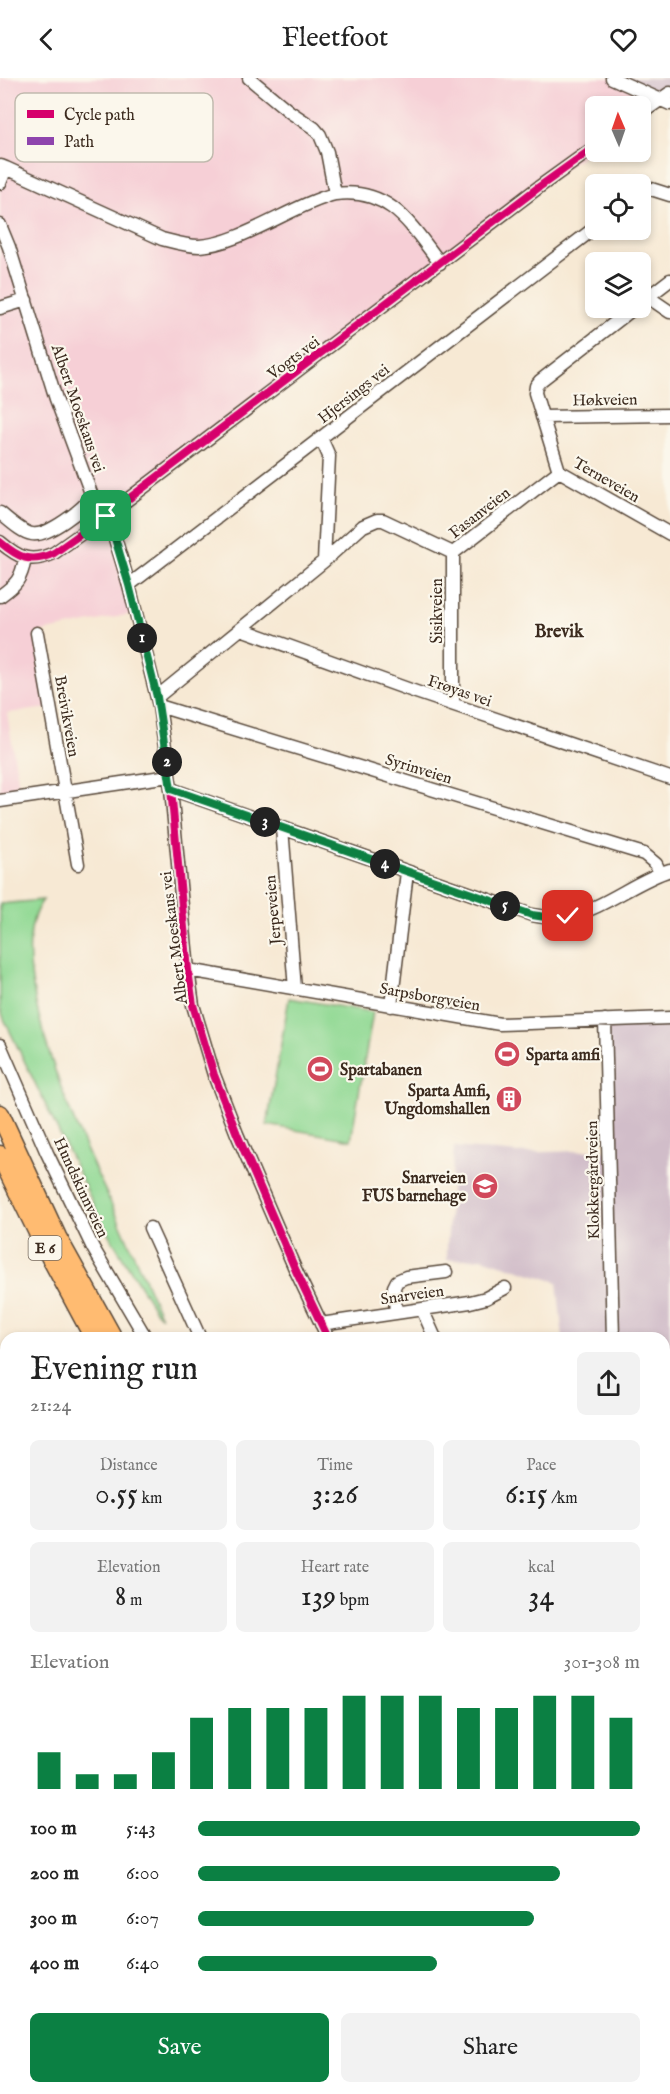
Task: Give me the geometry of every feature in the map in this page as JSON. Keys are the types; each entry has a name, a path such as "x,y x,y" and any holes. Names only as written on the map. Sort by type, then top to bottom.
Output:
{"highway":[{"name":"E 6","path":"0,1114 57,1237 110,1332"},
{"name":"E 6","path":"0,1155 43,1243 91,1332"}],"street":[{"path":"249,78 320,135 327,152 335,194"},
{"path":"612,78 667,99"},
{"path":"651,108 667,99"},
{"name":"Vogts vei","path":"25,559 54,553 106,516 585,154"},
{"path":"0,183 3,167 162,239 200,246 221,242 313,201 348,192 360,194 383,200 406,219 440,263"},
{"path":"651,189 670,195"},
{"name":"Albert Moeskaus vei","path":"0,225 9,247 56,399 92,496 87,504 40,535 27,533 0,513"},
{"name":"Hjersings vei","path":"129,585 585,235"},
{"path":"651,295 670,280"},
{"path":"0,309 26,300"},
{"path":"651,303 670,312"},
{"path":"559,471 535,393 536,386 621,318"},
{"name":"Høkveien","path":"542,417 670,414"},
{"path":"321,438 329,456 324,561"},
{"name":"Terneveien","path":"559,471 670,534"},
{"name":"Fasanveien","path":"158,701 363,526 378,520 391,523 453,553 559,471"},
{"name":"Albert Moeskaus vei","path":"106,516 129,585 158,701 170,782 193,1005 214,1075 249,1164 325,1332"},
{"path":"0,542 25,559 22,576 15,585 0,596"},
{"name":"Sisikveien","path":"453,553 453,704"},
{"name":"Frøyas vei","path":"241,629 326,661 670,778"},
{"name":"Breivikveien","path":"37,633 78,864"},
{"name":"Syrinveien","path":"158,701 644,854 665,872"},
{"path":"0,801 65,790 170,782 282,828 532,915 552,918 584,912 665,872"},
{"name":"Jerpeveien","path":"282,828 295,989"},
{"path":"391,1006 407,872"},
{"name":"Sarpsborgveien","path":"188,970 500,1024 670,1018"},
{"name":"Klokkergårdveien","path":"605,1020 613,1332"},
{"name":"Hundskinnveien","path":"0,1045 47,1153 93,1248 142,1332"},
{"path":"150,1228 197,1332"},
{"path":"396,1312 394,1287 397,1281 406,1277 446,1272"},
{"name":"Snarveien","path":"321,1324 470,1302 486,1298 504,1288"},
{"path":"423,1309 433,1332"}],"shaded area":[{"path":"0,78 612,78 660,100 651,103 651,96 585,96 585,154 107,516 136,613 37,633 50,708 7,713 20,792 0,796"},
{"path":"612,78 670,78 670,93 660,100"},
{"path":"670,1018 670,1332 562,1332 557,1282 482,1258 447,1260 454,1147 517,1153 608,1150 605,1020"}],"green space":[{"path":"43,900 32,925 30,959 35,997 45,1039 74,1121 161,1317 106,1230 0,1008 0,904"},
{"name":"Spartabanen","path":"289,998 373,1012 351,1140 267,1125"}],"cycle path":[{"path":"0,542 25,558 38,558 54,553 585,154"},
{"path":"106,516 129,585 159,706 171,789 193,1005 214,1075 237,1134 296,1271 325,1332"}],"place":[{"name":"Sparta amfi","path":"507,1054"},
{"name":"Spartabanen","path":"320,1069"},
{"name":"Sparta Amfi, Ungdomshallen","path":"509,1099"},
{"name":"Snarveien FUS barnehage","path":"485,1186"}],"district":[{"name":"Brevik","path":"559,631"}],"route":[{"path":"106,516 129,585 157,697 171,789 532,915 552,918 568,916"}]}
